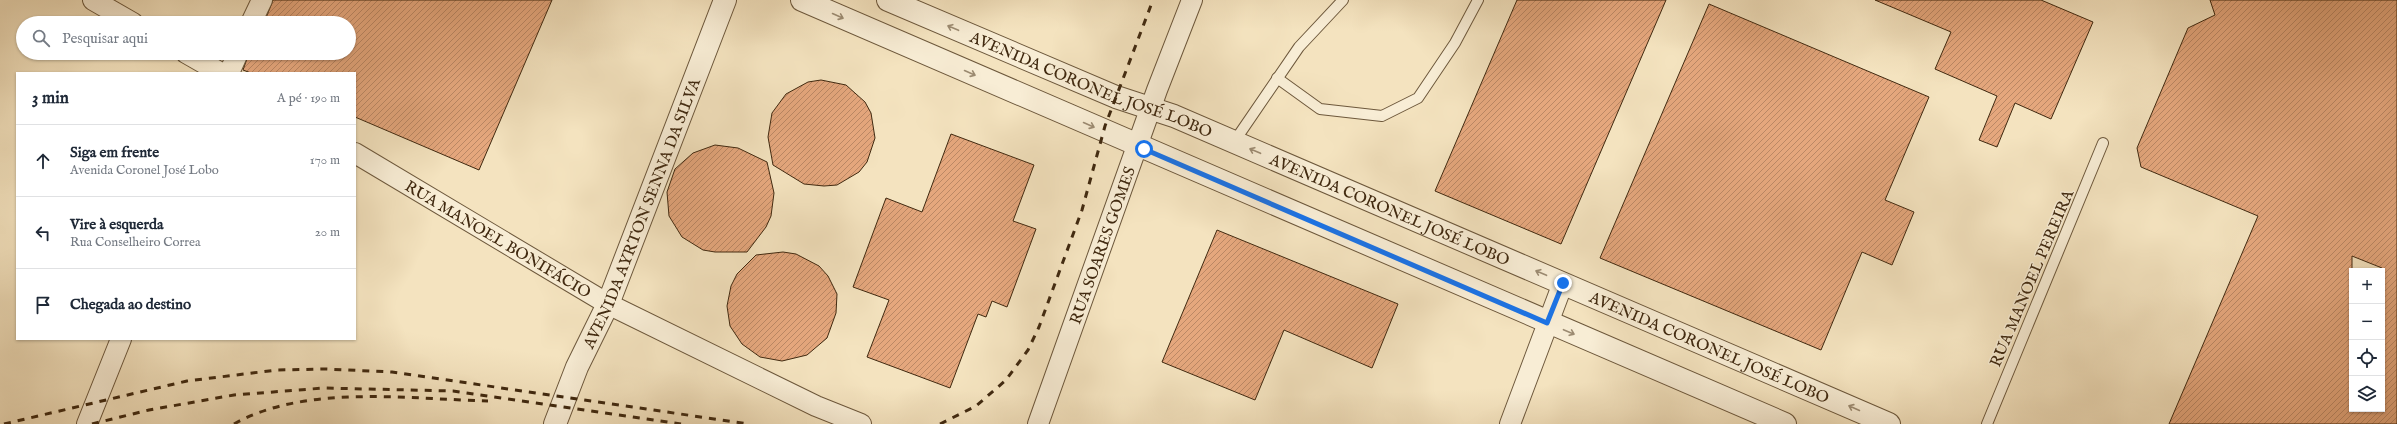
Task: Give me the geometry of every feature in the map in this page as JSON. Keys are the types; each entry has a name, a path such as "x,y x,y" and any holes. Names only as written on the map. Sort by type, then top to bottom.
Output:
{"street":[{"path":"93,0 121,16"},
{"path":"254,16 262,0"},
{"name":"AVENIDA AYRTON SENNA DA SILVA","path":"554,424 577,367 608,304 725,0"},
{"path":"802,0 1137,146 1784,424"},
{"name":"AVENIDA CORONEL JOSÉ LOBO","path":"888,0 1116,97 1151,109 1234,142 1889,424"},
{"name":"RUA SOARES GOMES","path":"1038,424 1137,146 1192,0"},
{"path":"198,60 219,72"},
{"path":"229,72 235,60"},
{"name":"RUA MANOEL BONIFÁCIO","path":"356,154 608,304 816,406 861,424"},
{"path":"1510,424 1563,283"},
{"path":"87,424 121,340"}],"lane":[{"path":"1234,142 1299,47 1343,0"},
{"path":"1277,78 1320,109 1382,116 1418,98 1455,43 1478,0"},
{"name":"RUA MANOEL PEREIRA","path":"1987,424 2103,143"}],"building":[{"path":"273,0 552,0 479,170 356,117 356,72 248,72 243,70 247,60 356,60 356,16 267,16"},
{"path":"1517,0 1666,0 1561,244 1435,191"},
{"path":"1875,0 2041,0 2093,22 2051,119 2015,103 1997,147 1979,140 1997,96 1935,69 1951,32"},
{"path":"2210,0 2397,0 2397,424 2169,424 2258,216 2141,167 2137,148 2188,28 2215,15"},
{"path":"1709,4 1929,97 1885,200 1914,212 1892,265 1862,252 1821,350 1600,258"},
{"path":"821,80 846,85 865,102 871,113 875,138 867,162 859,172 837,185 824,186 804,184 773,165 768,137 772,113 786,94 808,82"},
{"path":"951,134 1034,165 1013,221 1036,229 1007,307 992,301 986,317 978,314 950,388 867,357 889,300 853,287 886,198 922,212"},
{"path":"715,145 738,148 767,162 774,193 771,216 766,227 747,252 715,252 703,250 682,237 669,216 667,192 675,169 693,153"},
{"path":"1217,230 1398,304 1372,368 1284,330 1255,400 1162,362"},
{"path":"783,252 796,254 819,266 828,276 837,294 836,313 827,338 807,355 782,361 760,357 742,344 730,326 727,306 731,286 737,274 756,255"}],"railway":[{"path":"940,424 976,406 1006,380 1028,350 1039,327 1082,210 1105,126 1153,0"},
{"path":"4,424 187,381 277,370 325,369 392,372 749,424"},
{"path":"92,424 149,410 234,395 324,388 453,391 681,424"},
{"path":"234,424 262,411 293,403 325,399 392,397 488,401"}],"route":[{"path":"1144,149 1547,323 1563,283"}]}
